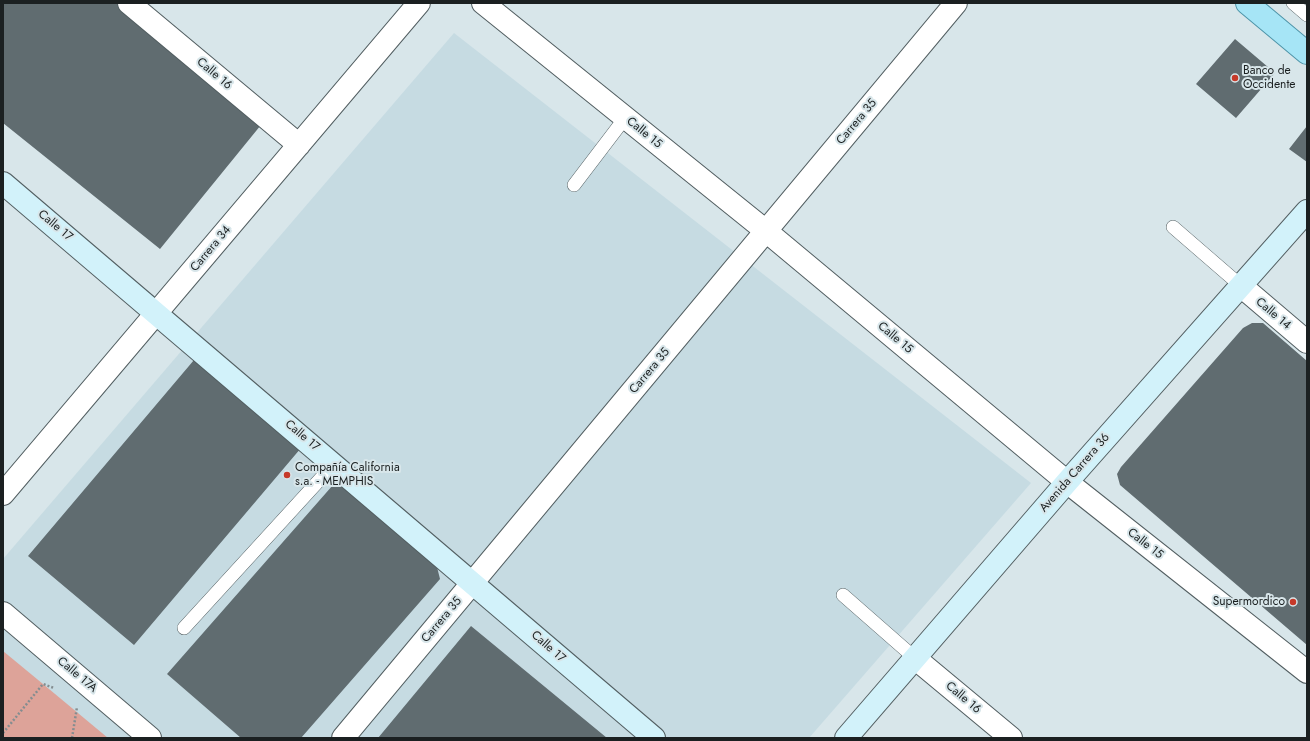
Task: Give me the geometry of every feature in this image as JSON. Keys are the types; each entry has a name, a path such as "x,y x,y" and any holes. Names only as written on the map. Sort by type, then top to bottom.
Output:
{"main road":[{"path":"1246,3 1307,53"}],"street":[{"name":"Calle 16","path":"129,3 299,145"},
{"name":"Carrera 34","path":"3,494 419,3"},
{"name":"Calle 15","path":"483,3 766,231 1067,482 1307,672"},
{"name":"Carrera 35","path":"343,738 956,3"},
{"name":"Calle 17","path":"3,183 654,738"},
{"name":"Avenida Carrera 36","path":"846,738 1067,482 1307,211"},
{"name":"Calle 14","path":"1240,285 1307,342"},
{"name":"Calle 17A","path":"3,613 150,738"},
{"name":"Calle 16","path":"916,658 1011,738"}],"lane":[{"path":"1293,3 1307,15"},
{"path":"574,185 625,118"},
{"path":"1173,227 1240,285"},
{"path":"184,628 334,464"},
{"path":"843,595 916,658"}],"path":[{"path":"3,733 43,684 58,690"},
{"path":"72,738 78,704"}],"shaded area":[{"path":"454,33 1031,483 809,738 3,738 3,559"},
{"path":"3,651 43,684 108,738 3,738"}],"building":[{"path":"3,3 119,3 265,120 160,249 3,123"},
{"name":"Banco de Occidente","path":"1235,39 1275,73 1236,118 1196,84"},
{"path":"1307,126 1307,162 1289,149"},
{"path":"1252,323 1263,323 1307,361 1307,645 1120,485 1117,474 1121,467 1243,328"},
{"path":"194,360 301,448 134,645 28,556"},
{"path":"340,477 435,559 440,579 301,738 241,738 167,674"},
{"path":"471,626 607,738 378,738"}],"place":[{"name":"Banco de Occidente","path":"1235,78"},
{"name":"Compañía California s.a. - MEMPHIS","path":"287,475"},
{"name":"Supermordico","path":"1293,602"}]}
